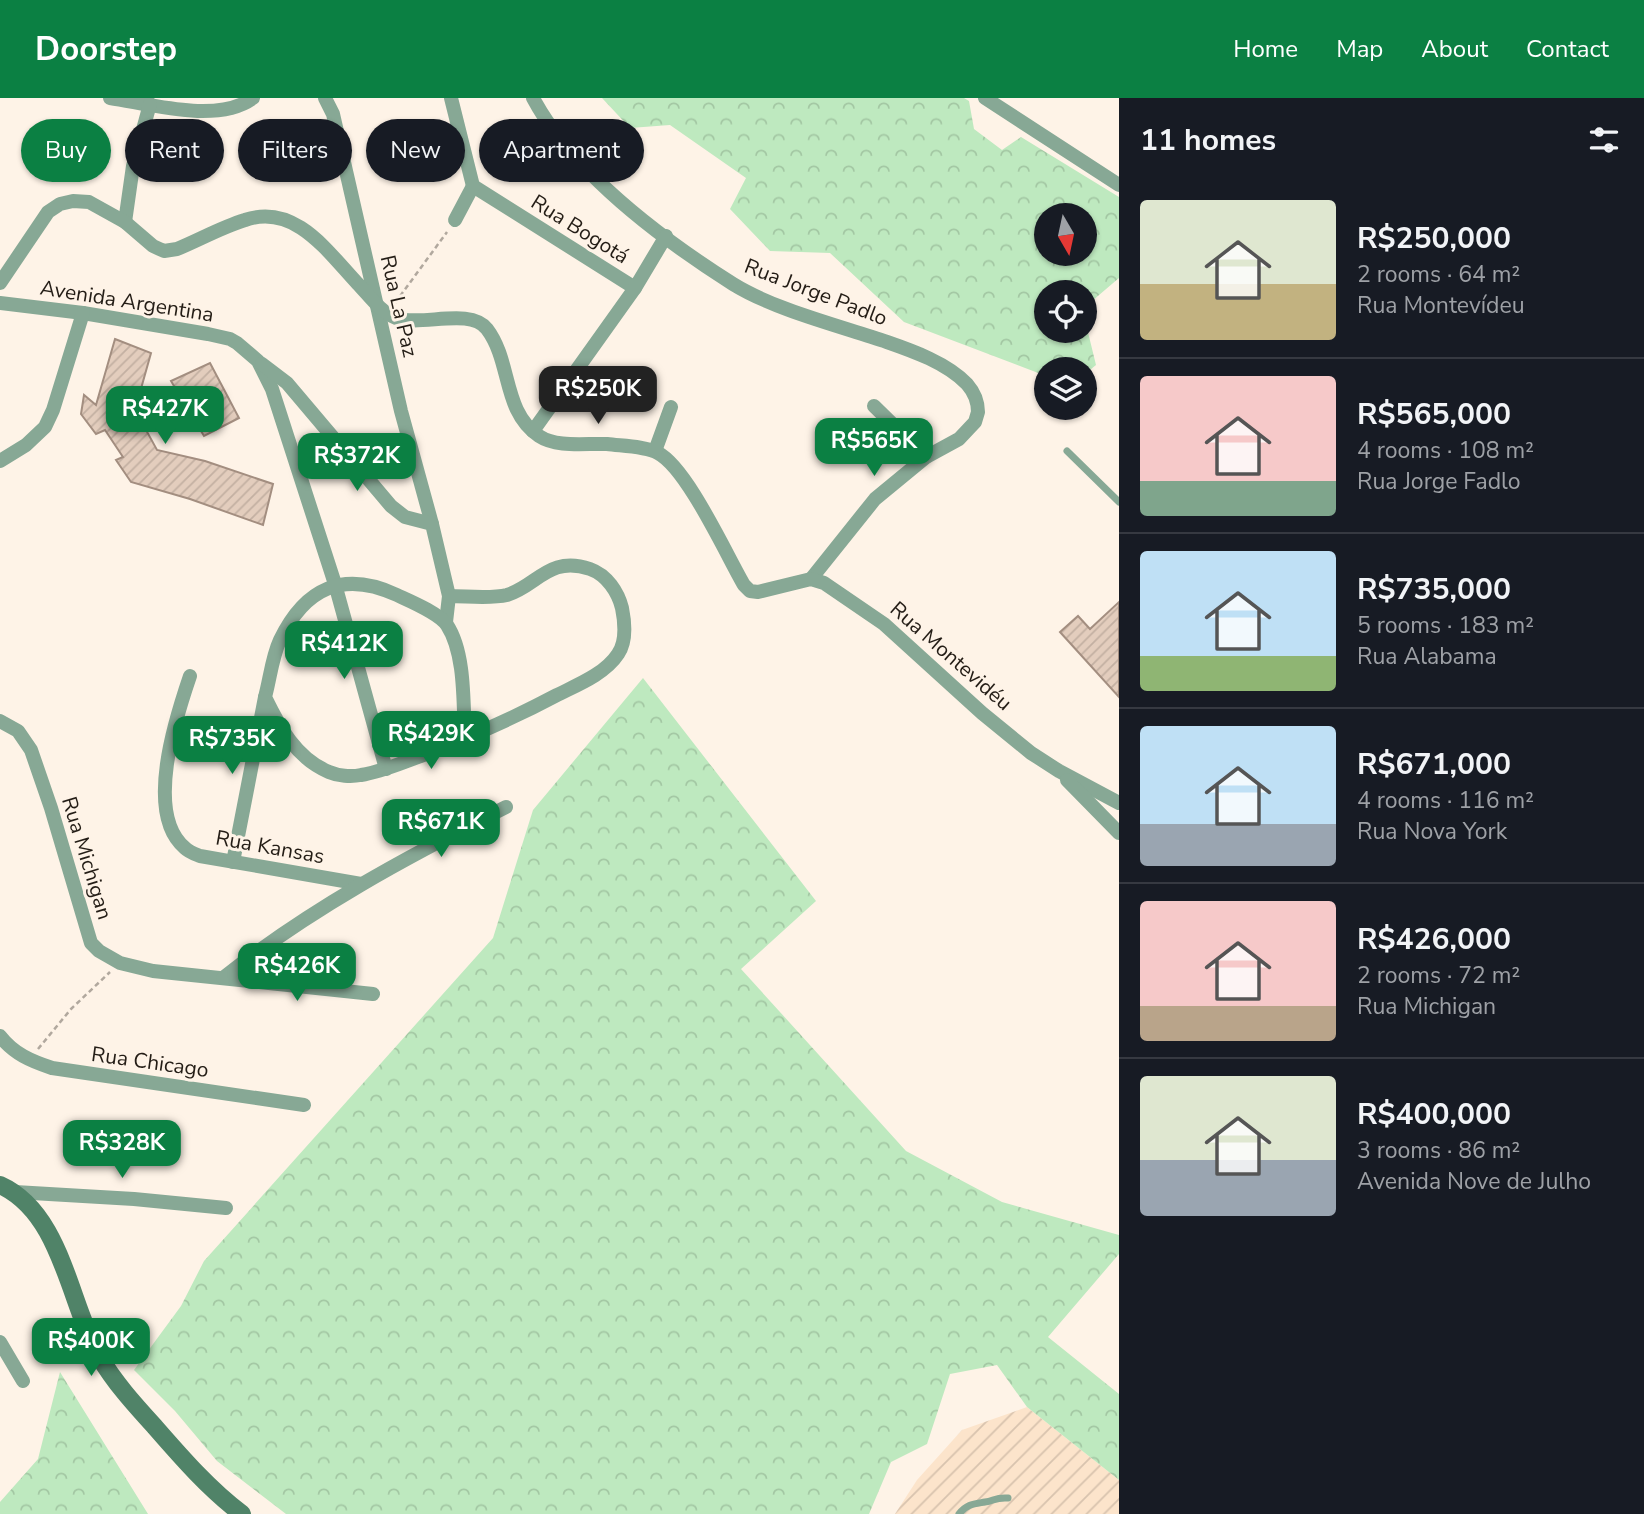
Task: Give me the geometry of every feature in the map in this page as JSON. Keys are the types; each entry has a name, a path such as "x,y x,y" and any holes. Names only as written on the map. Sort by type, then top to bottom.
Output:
{"main road":[{"path":"7,1189 40,1221 53,1243 87,1332 114,1379 209,1486 242,1514"}],"street":[{"path":"110,98 206,112 224,109 253,98"},
{"name":"Rua La Paz","path":"326,98 333,114 382,308 401,411 449,596 446,622"},
{"path":"451,98 473,186 455,220"},
{"name":"Rua Jorge Padlo","path":"533,98 548,123 606,190 735,285 788,308 920,355 966,383 975,395 978,412 969,429 959,439 926,457"},
{"path":"985,98 1003,102 1119,185"},
{"path":"125,222 133,166 150,104"},
{"name":"Rua Bogotá","path":"473,186 635,288"},
{"path":"0,283 48,212 60,204 73,201 89,202 125,222 153,246 164,251 177,249 247,219 270,217 290,220 322,246 382,308 397,318 419,321 473,319 486,327 495,342 515,410 523,422 542,438 655,451 667,458 685,480 744,585 750,591 758,592 811,579 875,499 926,457 874,406"},
{"path":"533,431 635,288 666,236"},
{"name":"Avenida Argentina","path":"0,303 83,313 230,339 287,383 391,506 405,517 432,524"},
{"path":"0,461 26,445 45,427 83,313"},
{"path":"258,361 272,389 335,584 386,769"},
{"path":"655,451 671,407"},
{"path":"265,697 293,746 310,761 330,772 358,776 386,769 496,727 594,676 619,653 625,632 619,596 600,573 580,566 561,566 540,574 511,594 499,597 449,596"},
{"name":"Rua Montevidéu","path":"811,579 824,583 876,618 1031,753 1119,803"},
{"path":"233,862 265,697 279,642 306,602 335,584 362,584 392,593 446,622 457,652 463,685 465,740"},
{"name":"Rua Kansas","path":"190,676 170,742 165,783 168,814 176,837 185,848 200,856 361,884"},
{"name":"Rua Michigan","path":"0,721 18,731 31,750 91,943 99,951 120,963 153,971 373,994"},
{"name":"Rua Montevidéu","path":"1059,771 1119,833"},
{"path":"223,978 314,912 432,844 506,807"},
{"name":"Rua Chicago","path":"0,1036 8,1046 29,1060 52,1068 304,1105"},
{"path":"7,1189 226,1208"},
{"path":"0,1342 23,1381"}],"lane":[{"path":"1067,451 1119,502"},
{"path":"959,1514 964,1507 977,1501 987,1502 996,1497 1008,1498"}],"path":[{"path":"382,308 455,220"},
{"path":"29,1060 71,1009 120,963"}],"shaded area":[{"path":"1027,1407 1119,1480 1119,1514 895,1514 917,1480 962,1430"}],"green space":[{"path":"602,98 964,98 969,101 974,129 1002,150 1021,137 1119,197 1119,278 1097,297 1097,280 1034,280 1034,343 1091,343 1094,357 1034,357 1034,371 904,322 830,253 770,251 730,209 746,178 670,125 644,127 644,119 622,119"},
{"path":"643,678 816,901 741,969 906,1151 1002,1202 1119,1235 1119,1254 1048,1337 1119,1394 1119,1480 1027,1407 997,1365 950,1374 927,1444 891,1462 869,1514 286,1514 217,1461 175,1411 134,1370 181,1306 204,1261 493,938 533,810"},
{"path":"60,1372 148,1514 0,1514 0,1502 38,1459"}],"building":[{"path":"115,339 151,353 135,410 157,450 205,461 273,484 263,525 190,499 131,482 116,460 123,457 105,430 96,434 81,414 84,395 96,405"},
{"path":"210,363 239,418 204,436 171,381"},
{"path":"1119,602 1119,697 1060,632 1078,616 1090,629"}]}
